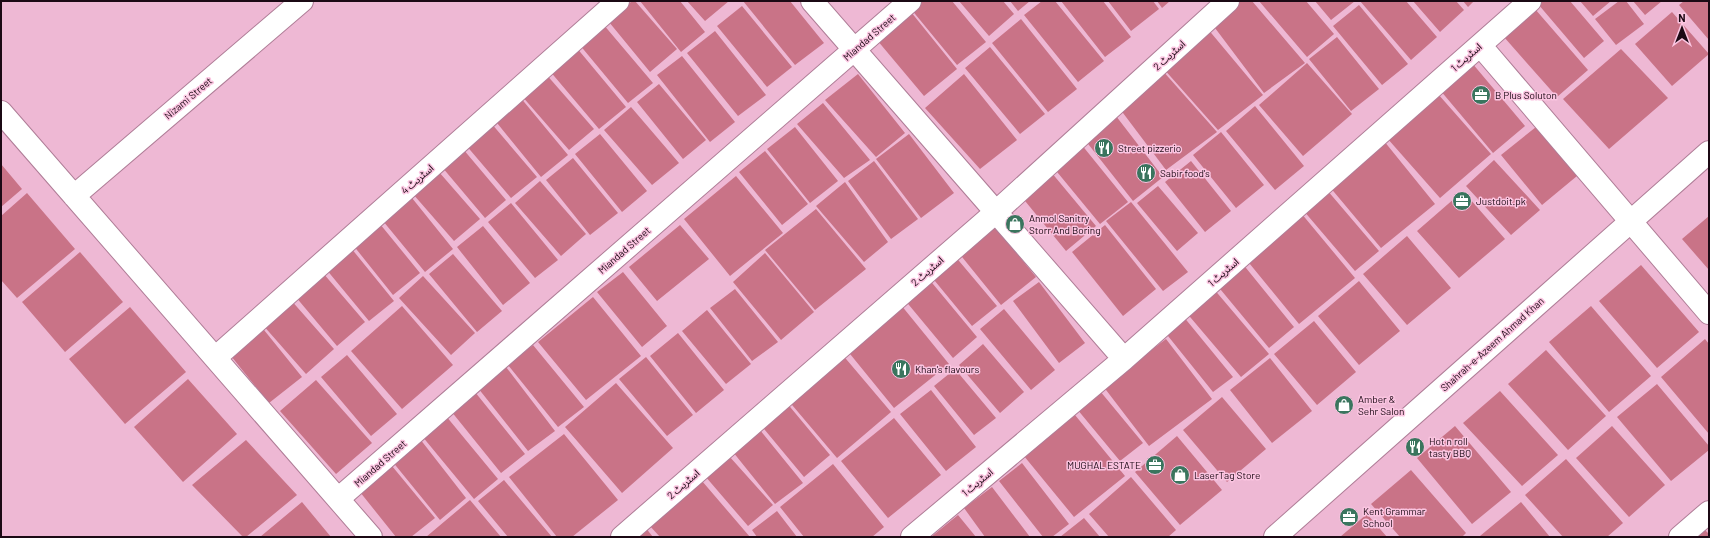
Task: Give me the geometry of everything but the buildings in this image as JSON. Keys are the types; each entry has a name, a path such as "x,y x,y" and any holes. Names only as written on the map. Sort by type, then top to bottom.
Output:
{"street":[{"name":"Nizami Street","path":"74,196 302,1"},
{"name":"اسٹریٹ 4","path":"215,358 618,1"},
{"path":"812,1 1124,359"},
{"name":"Miandad Street","path":"338,499 910,1"},
{"name":"اسٹریٹ 2","path":"622,537 996,212 1228,1"},
{"name":"اسٹریٹ 1","path":"912,537 1124,359 1530,1"},
{"path":"1480,45 1709,313"},
{"path":"1,112 371,537"},
{"name":"Shahrah-e-Azeem Ahmad Khan","path":"1275,537 1709,152"},
{"path":"1680,537 1709,512"}],"place":[{"name":"B Plus Soluton","path":"1481,95"},
{"name":"Street pizzerio","path":"1104,148"},
{"name":"Sabir food's","path":"1146,173"},
{"name":"Justdoit.pk","path":"1462,201"},
{"name":"Anmol Sanitry Storr And Boring","path":"1015,224"},
{"name":"Khan's flavours","path":"901,369"},
{"name":"Amber & Sehr Salon","path":"1344,405"},
{"name":"Hot n roll tasty BBQ","path":"1415,447"},
{"name":"MUGHAL ESTATE","path":"1155,465"},
{"name":"LaserTag Store","path":"1180,475"},
{"name":"Kent Grammar School","path":"1349,517"}]}
